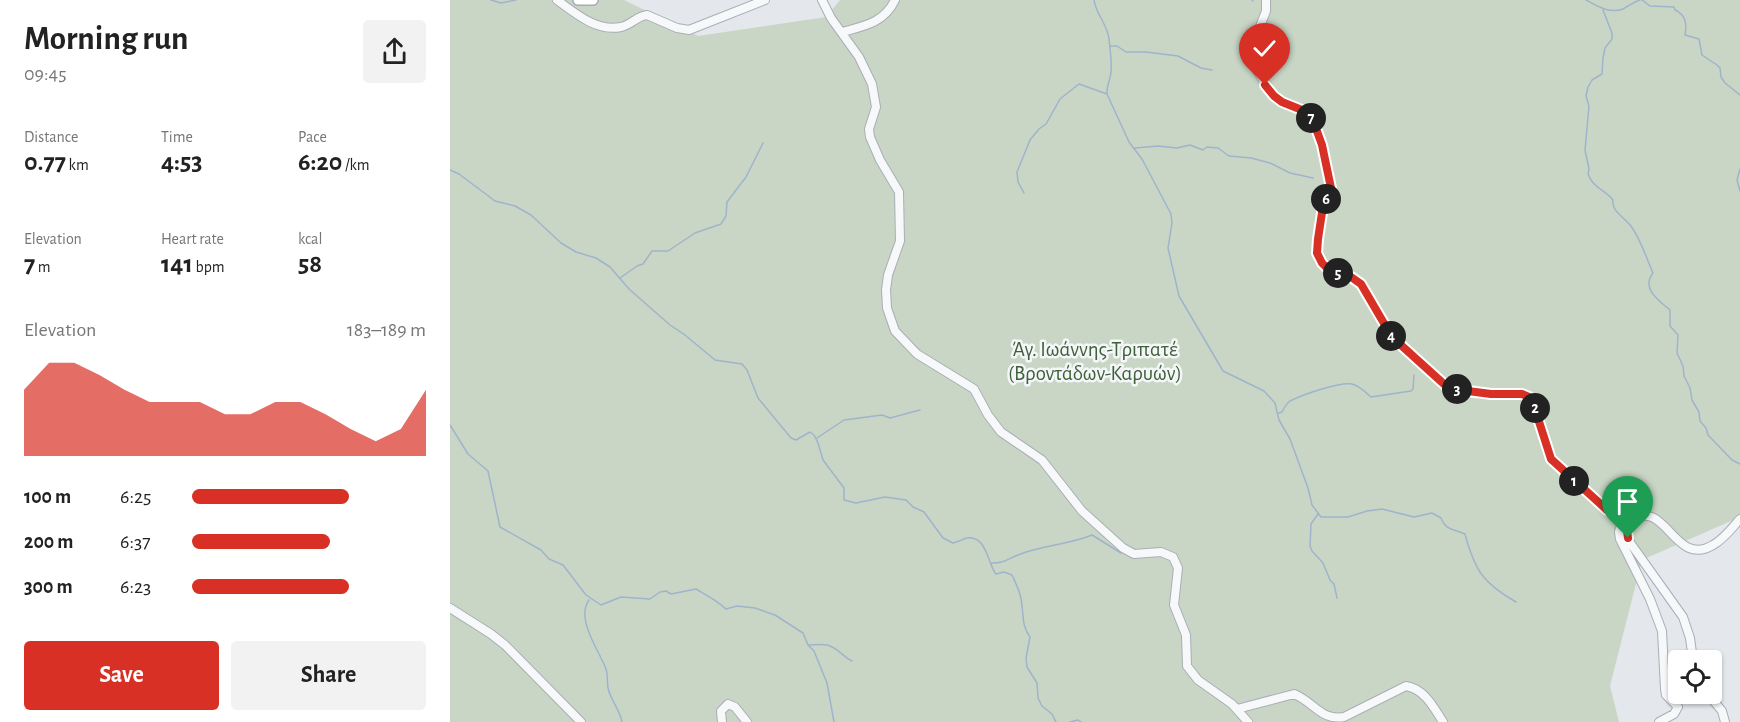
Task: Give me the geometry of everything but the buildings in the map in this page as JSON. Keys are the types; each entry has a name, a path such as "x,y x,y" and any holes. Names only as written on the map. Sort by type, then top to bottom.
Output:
{"main road":[{"path":"579,0 593,0"}],"street":[{"path":"557,0 598,26 622,27 647,15 677,28 689,30 765,0"},
{"path":"822,0 831,18 859,57 872,84 876,107 869,129 870,137 885,170 899,192 900,241 888,274 886,290 887,308 895,331 917,354 974,389 991,420 1001,432 1042,460 1082,511 1124,548 1134,554 1161,552 1173,558 1178,571 1174,605 1186,635 1187,666 1200,682 1224,698 1248,722"},
{"path":"842,32 880,20 887,14 895,0"},
{"path":"1266,0 1266,11 1254,42 1255,64 1265,85 1274,96 1282,102 1302,109 1311,118 1322,145 1328,170 1331,188 1323,206 1320,222 1317,247 1319,260 1329,270 1351,277 1361,284 1392,337 1445,385 1477,393 1522,394 1529,397 1551,459 1607,510 1626,520 1640,516 1653,517 1666,526 1682,544 1696,550 1717,543 1740,519"},
{"path":"1626,520 1627,535 1631,544 1683,617 1692,650"},
{"path":"1626,520 1619,532 1620,539 1650,599 1662,631 1665,692 1678,707 1674,714 1659,722"},
{"path":"450,608 491,634 581,722"},
{"path":"1237,709 1294,694 1313,705 1326,717 1337,718 1344,717 1406,686 1424,695 1443,722"},
{"path":"722,722 721,711 728,704 735,707 747,722"},
{"path":"1716,704 1722,711 1725,722"}],"green space":[{"name":"Άγ. Ιωάννης-Τριπατέ (Βροντάδων-Καρυών)","path":"450,0 624,0 698,36 826,17 840,0 1740,0 1740,517 1642,560 1610,686 1619,722 450,722"}],"waterway":[{"path":"491,0 501,3 516,0"},
{"path":"1094,0 1109,39 1111,67 1107,94 1129,142 1142,159 1171,214 1168,248 1179,296 1223,371 1264,391 1275,403 1279,420 1290,439 1312,505 1321,517 1348,517 1382,509 1414,517 1432,513 1441,518 1448,528 1465,534 1473,558 1482,575 1496,589 1516,602"},
{"path":"1586,0 1603,9 1613,11 1623,9 1640,0"},
{"path":"1642,0 1650,6 1674,7 1685,20 1685,35 1699,39 1702,55 1720,68 1721,77 1725,83 1740,95"},
{"path":"1603,10 1612,39 1605,48 1602,74 1592,80 1586,96 1589,106 1585,150 1588,174 1593,182 1610,196 1616,211 1631,226 1641,243 1653,273 1650,278 1650,289 1656,298 1670,310 1670,326 1678,335 1677,353 1692,400 1699,412 1700,421 1708,435 1732,460 1740,464"},
{"path":"1110,46 1117,46 1126,52 1178,56 1201,68 1212,70"},
{"path":"1024,193 1018,182 1017,172 1030,140 1046,124 1060,99 1079,84 1107,94"},
{"path":"620,278 643,264 652,251 668,251 695,233 721,224 726,216 727,202 746,177 763,143"},
{"path":"1135,148 1158,146 1177,148 1190,145 1203,150 1207,147 1218,148 1229,156 1251,158 1270,163 1290,173 1313,178"},
{"path":"1740,169 1737,180 1740,191"},
{"path":"450,170 459,174 495,201 515,206 531,215 561,243 576,252 596,258 610,267 629,289 715,360 742,364 747,370 758,398 791,438 796,440 810,432 814,435 823,460 844,488 844,500 856,503 885,497 906,500 913,507 924,512 943,538 953,543 967,538 979,541 996,574 1004,572 1012,575 1020,596 1024,623 1030,637 1026,658 1027,667 1037,683 1038,698 1042,706 1052,714 1056,722"},
{"path":"1279,413 1290,401 1311,392 1338,385 1355,385 1371,397 1411,391 1414,375"},
{"path":"817,438 844,420 882,415 890,418 920,410"},
{"path":"450,425 468,454 488,471 500,527 541,550 549,559 563,565 586,595 601,605 621,597 650,599 660,592 666,591 671,594 696,589 726,609 737,606 755,608 775,615 803,633 808,645 814,651 827,683 834,722"},
{"path":"1318,514 1311,524 1310,546 1323,563 1334,584 1337,598"},
{"path":"991,563 1002,562 1027,552 1092,535 1121,553"},
{"path":"589,600 585,608 587,626 606,669 609,693 622,722"},
{"path":"808,645 831,646 852,661"},
{"path":"1070,722 1078,720 1081,722"}],"route":[{"path":"1265,85 1282,102 1307,112 1314,123 1322,145 1331,188 1323,206 1317,253 1326,268 1351,277 1361,284 1392,337 1445,385 1477,393 1524,394 1529,397 1551,459 1607,510 1629,522 1628,538"}]}
